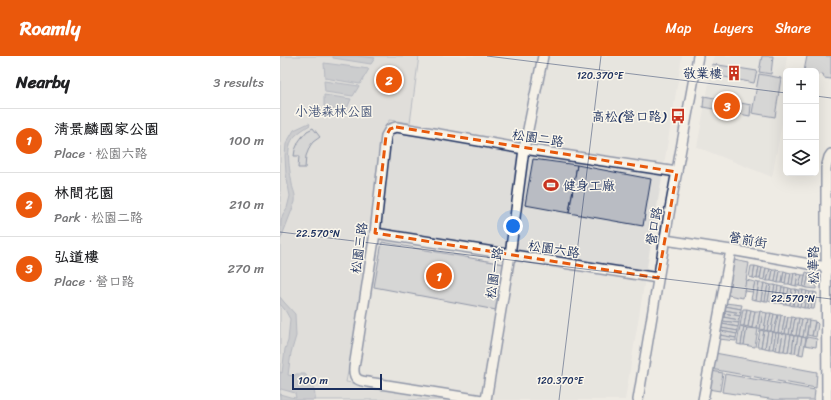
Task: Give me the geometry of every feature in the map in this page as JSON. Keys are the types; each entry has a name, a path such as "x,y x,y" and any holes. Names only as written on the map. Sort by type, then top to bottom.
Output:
{"street":[{"name":"松園一路","path":"486,400 510,255 524,149 542,56"},
{"name":"營口路","path":"638,400 658,278 698,56"},
{"name":"松園二路","path":"396,127 524,149 677,172"},
{"name":"松園三路","path":"396,127 390,129 386,136 375,233 354,368 355,377 357,380 482,400"},
{"name":"松華路","path":"827,400 826,168 831,154"},
{"name":"松園六路","path":"375,233 658,278"},
{"name":"營前街","path":"665,240 826,267"},
{"path":"703,400 731,250"}],"highlighted area":[{"path":"396,127 677,172 658,278 375,233 386,136 390,129"}],"shaded area":[{"path":"333,56 375,58 371,64 333,58"},
{"path":"419,56 682,56 625,400 472,400 346,382 375,233 389,120 410,122"},
{"path":"714,56 787,56 785,68 783,68 783,117 772,177 697,147"},
{"path":"324,63 369,69 360,84 325,78"},
{"path":"324,81 359,86 353,96 325,92"},
{"path":"324,95 351,99 346,111 324,108"},
{"path":"309,123 310,125 295,136 290,146 289,166 292,186 295,194 295,202 280,241 281,221 287,208 290,196 286,174 286,144 294,130"},
{"path":"280,297 295,314 296,336 291,353 288,375 294,376 296,374 305,374 314,390 315,400 280,400 280,394 296,398 295,393 280,390 280,372 282,373 285,349 288,341 290,319 280,304"}],"green space":[{"name":"小港森林公園","path":"280,56 419,56 410,123 389,120 375,233 346,382 472,400 280,400"}],"building":[{"path":"762,56 773,56 771,74 759,72"},
{"path":"807,56 831,56 831,79 824,78 823,74 819,75 819,68 805,68"},
{"name":"敬業樓","path":"712,64 757,71 754,83 710,74"},
{"path":"759,74 781,78 775,117 752,113"},
{"path":"704,96 751,105 750,116 703,107"},
{"path":"313,128 320,137 310,146 306,156 305,168 298,168 299,156 294,156 295,150 302,137 307,131"},
{"name":"健身工廠","path":"533,159 577,165 569,213 525,205"},
{"path":"577,165 651,179 643,226 569,213"},
{"path":"382,242 504,264 496,310 374,287"},
{"path":"734,260 749,263 743,298 728,295"},
{"path":"751,266 755,266 753,278 749,277"},
{"path":"755,266 759,267 757,279 753,278"},
{"path":"759,267 762,268 760,279 757,279"},
{"path":"762,268 766,268 764,280 760,279"},
{"path":"766,268 770,269 767,281 764,280"},
{"path":"770,269 773,270 771,281 767,281"},
{"path":"773,270 777,270 775,282 771,281"},
{"path":"777,270 780,271 778,283 775,282"},
{"path":"780,271 784,271 782,283 778,283"},
{"path":"784,271 787,272 785,284 782,283"},
{"path":"787,272 791,273 789,284 785,284"},
{"path":"806,272 809,273 806,288 803,287"},
{"path":"791,273 794,273 792,285 789,284"},
{"path":"794,273 798,274 796,286 792,285"},
{"path":"809,273 818,274 816,289 806,288"},
{"path":"798,274 802,275 799,286 796,286"},
{"path":"802,275 805,275 803,287 799,286"},
{"path":"746,280 755,282 753,292 744,291"},
{"path":"755,282 759,283 756,300 751,299"},
{"path":"759,283 764,283 761,301 756,300"},
{"path":"764,283 768,284 765,301 761,300"},
{"path":"768,284 771,285 768,301 765,301"},
{"path":"771,285 775,285 772,302 768,301"},
{"path":"775,285 778,286 775,303 772,302"},
{"path":"778,286 782,287 779,303 775,303"},
{"path":"782,287 785,287 783,304 779,303"},
{"path":"785,287 789,288 786,304 783,304"},
{"path":"789,288 792,289 790,305 786,304"},
{"path":"792,289 796,289 793,306 790,305"},
{"path":"796,289 799,290 797,306 793,306"},
{"path":"799,290 803,290 800,307 797,306"},
{"path":"803,290 807,291 804,308 800,307"},
{"path":"807,291 810,292 807,308 804,308"},
{"path":"810,292 814,292 811,309 807,308"},
{"path":"814,292 817,293 814,309 811,309"},
{"path":"725,303 742,305 741,309 725,306"},
{"path":"725,306 741,309 741,313 724,310"},
{"path":"743,309 747,309 744,326 740,326"},
{"path":"747,309 751,310 748,327 744,326"},
{"path":"724,310 741,313 740,316 723,313"},
{"path":"751,310 755,311 752,328 748,327"},
{"path":"755,311 760,311 757,329 752,328"},
{"path":"760,311 763,312 760,329 757,329"},
{"path":"763,312 767,313 764,330 760,329"},
{"path":"723,313 740,316 739,320 723,317"},
{"path":"767,313 771,313 767,331 764,330"},
{"path":"771,313 774,314 771,331 767,331"},
{"path":"774,314 778,315 774,332 771,331"},
{"path":"778,315 781,315 778,333 774,332"},
{"path":"781,315 785,316 782,333 778,333"},
{"path":"785,316 788,317 785,334 782,333"},
{"path":"723,317 739,320 739,323 722,321"},
{"path":"788,317 792,317 789,335 785,334"},
{"path":"792,317 795,318 792,335 789,335"},
{"path":"795,318 799,318 796,336 792,335"},
{"path":"799,318 802,319 799,336 796,336"},
{"path":"802,319 806,320 803,337 799,336"},
{"path":"806,320 809,320 806,338 803,337"},
{"path":"809,320 815,321 812,336 807,335"},
{"path":"722,321 739,323 738,327 722,324"},
{"path":"816,322 818,324 816,337 812,336"},
{"path":"722,324 738,327 738,331 721,328"},
{"path":"740,326 744,327 741,345 737,344"},
{"path":"744,327 747,328 744,345 741,345"},
{"path":"721,328 738,331 737,334 721,331"},
{"path":"747,328 758,329 755,347 744,345"},
{"path":"760,330 764,331 761,347 757,347"},
{"path":"721,331 737,334 736,338 720,335"},
{"path":"764,331 768,331 765,348 761,347"},
{"path":"768,331 772,332 769,349 765,348"},
{"path":"772,332 776,333 773,349 769,349"},
{"path":"776,333 779,333 776,350 773,349"},
{"path":"779,333 783,334 780,351 776,350"},
{"path":"783,334 787,334 784,351 780,351"},
{"path":"787,334 791,335 788,352 784,351"},
{"path":"720,335 736,338 736,341 719,339"},
{"path":"791,335 794,336 792,353 788,352"},
{"path":"794,336 798,336 795,353 792,353"},
{"path":"798,336 802,337 799,354 795,353"},
{"path":"802,337 806,338 803,355 799,354"},
{"path":"807,337 817,339 816,347 805,345"},
{"path":"715,353 817,372 816,388 711,369"},
{"path":"711,371 723,373 720,391 708,389"},
{"path":"725,374 815,390 814,400 776,400 722,392"}],"place":[{"name":"敬業樓","path":"734,73"},
{"name":"林間花園","path":"389,80"},
{"name":"弘道樓","path":"727,106"},
{"name":"高松(營口路)","path":"678,116"},
{"name":"健身工廠","path":"551,185"},
{"name":"清景麟國家公園","path":"439,276"}]}
